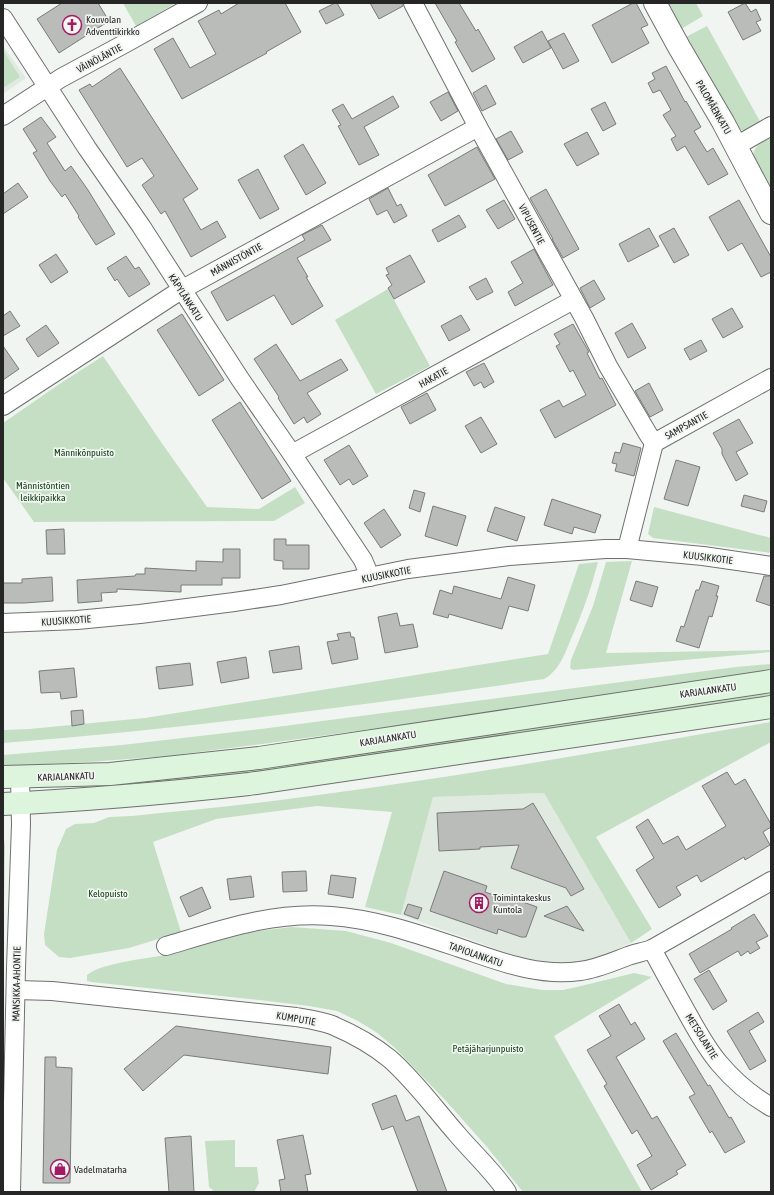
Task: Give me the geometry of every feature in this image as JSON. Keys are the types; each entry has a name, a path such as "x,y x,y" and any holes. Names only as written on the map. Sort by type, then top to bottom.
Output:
{"main road":[{"name":"KARJALANKATU","path":"11,777 110,774 259,758 771,681"},
{"path":"12,803 120,797 249,784 771,706"}],"street":[{"name":"VÄINÖLÄNTIE","path":"3,116 48,86 198,3"},
{"name":"VIPUSENTIE","path":"413,3 478,126 584,318 608,366 654,443"},
{"name":"PALOMÄENKATU","path":"655,3 736,146 771,213"},
{"name":"KÄPYLÄNKATU","path":"3,18 141,226 240,380 363,560 370,577"},
{"name":"MÄNNISTÖNTIE","path":"3,406 181,290 478,126"},
{"path":"736,146 771,126"},
{"name":"HAKATIE","path":"292,454 573,300"},
{"name":"SAMPSANTIE","path":"627,549 654,443 771,378"},
{"name":"KUUSIKKOTIE","path":"3,623 77,620 140,614 234,602 275,596 408,569 509,556 605,549 627,549 703,556 771,566"},
{"name":"MANSIKKA-AHONTIE","path":"11,777 16,990 11,1192"},
{"name":"TAPIOLANKATU","path":"166,946 261,919 297,915 314,915 354,918 389,926 515,967 538,971 580,972 605,966 630,955 643,953 652,949 771,881"},
{"name":"METSOLANTIE","path":"652,949 701,1038 711,1053 738,1083 748,1092 771,1107"},
{"name":"KUMPUTIE","path":"16,990 52,991 289,1016 330,1025 349,1032 370,1044 409,1078 472,1152 492,1172 507,1192"}],"shaded area":[{"path":"3,46 26,78 3,94"},
{"path":"544,793 631,943 593,960 563,964 536,963 401,915 433,797"}],"green space":[{"path":"123,3 176,3 136,26"},
{"path":"665,3 696,3 703,16 681,29"},
{"path":"707,26 762,125 745,131 738,129 684,38"},
{"path":"3,50 20,77 3,88"},
{"path":"770,138 771,193 753,158 754,151 757,146"},
{"path":"388,289 430,366 376,394 335,320"},
{"name":"Männikönpuisto","path":"103,356 207,507 259,509 295,487 305,503 274,521 34,522 3,478 3,423"},
{"path":"654,507 771,538 771,553 653,538 648,534"},
{"path":"632,561 606,653 771,650 771,652 573,670 570,668 571,660 593,606 606,562"},
{"path":"598,562 586,601 565,653 555,670 544,679 274,716 139,731 3,743 3,730 145,718 548,654 579,564"},
{"path":"771,664 771,672 262,744 167,756 89,762 3,766 3,755 122,745 261,729 736,667"},
{"path":"771,692 771,698 261,773 47,792 52,790 127,784"},
{"name":"Kelopuisto","path":"771,722 771,742 596,837 652,929 631,943 544,793 433,797 401,915 365,907 392,812 317,806 216,819 153,842 181,932 129,948 70,958 59,957 45,945 44,934 57,850 66,829 75,824 94,823 109,817 132,816 260,802 420,781"},
{"path":"3,833 5,846 3,963"},
{"name":"Petäjäharjunpuisto","path":"292,927 346,931 391,943 506,984 542,990 563,990 634,973 652,977 554,1036 642,1192 523,1192 487,1147 446,1101 394,1047 376,1032 337,1011 259,1000 87,981 87,975 104,967 176,953 213,940 233,935"},
{"path":"235,1140 235,1167 257,1167 259,1183 254,1192 215,1192 209,1187 205,1141"}],"building":[{"name":"Kouvolan Adventtikirkko","path":"62,3 98,3 109,21 59,53 37,19"},
{"path":"239,3 285,3 301,32 266,52 267,53 182,99 154,49 173,38 190,68 216,54 198,21 219,10 221,14"},
{"path":"337,3 344,15 326,24 319,11"},
{"path":"370,3 403,3 403,6 379,19"},
{"path":"435,3 459,3 476,31 478,29 495,59 472,72 455,42 457,41"},
{"path":"633,3 636,3 648,25 641,28 649,43 612,63 592,25"},
{"path":"745,3 751,12 756,9 761,20 756,22 761,31 743,40 728,12"},
{"path":"542,31 551,48 523,63 514,47"},
{"path":"564,33 579,61 563,69 548,41"},
{"path":"666,66 685,102 686,101 701,127 694,131 707,152 713,148 728,174 708,185 685,146 677,151 671,139 676,136 663,115 671,110 660,90 653,93 648,83 655,79 652,73"},
{"path":"120,68 198,189 183,199 201,230 217,221 226,237 191,257 165,211 161,214 142,185 154,176 142,158 127,167 79,90 90,84 92,87"},
{"path":"486,85 496,104 482,111 473,93"},
{"path":"448,92 458,111 441,121 430,102"},
{"path":"393,96 399,107 364,127 379,155 359,165 338,126 341,125 332,110 343,104 352,119"},
{"path":"605,102 616,124 603,131 591,109"},
{"path":"41,117 56,137 47,143 65,171 71,166 88,190 115,234 96,245 65,194 62,197 50,181 33,153 37,151 23,129"},
{"path":"511,131 523,152 508,160 496,139"},
{"path":"587,132 599,154 577,166 564,144"},
{"path":"303,144 326,183 306,195 284,156"},
{"path":"477,147 495,179 445,206 428,175"},
{"path":"258,169 279,209 260,219 238,180"},
{"path":"18,183 28,197 3,214 3,194"},
{"path":"388,188 397,206 401,204 407,216 394,223 387,210 377,215 369,199"},
{"path":"546,189 579,249 563,258 530,198"},
{"path":"504,200 515,219 498,229 486,210"},
{"path":"739,200 771,257 771,272 761,277 742,243 728,251 709,217"},
{"path":"459,215 466,227 438,242 432,230"},
{"path":"322,225 331,240 297,258 323,306 292,325 274,295 227,321 211,292 305,240 302,235"},
{"path":"649,228 659,246 628,262 619,244"},
{"path":"674,228 689,255 674,263 659,236"},
{"path":"534,249 553,285 515,306 508,292 523,283 511,262"},
{"path":"56,254 68,272 51,283 39,265"},
{"path":"410,255 425,282 394,299 388,288 392,285 386,275 389,274 386,268"},
{"path":"126,256 135,269 139,267 150,284 129,297 117,279 115,281 107,268"},
{"path":"486,278 493,292 477,300 469,287"},
{"path":"594,280 605,299 590,308 580,288"},
{"path":"732,308 743,327 723,338 712,319"},
{"path":"10,311 20,326 3,336 3,316"},
{"path":"182,314 224,380 199,396 157,330"},
{"path":"461,315 470,330 449,341 441,326"},
{"path":"632,323 646,348 628,358 615,333"},
{"path":"573,324 589,352 587,353 600,379 602,378 616,405 555,438 540,410 559,400 563,407 586,395 573,370 570,372 556,346 560,344 554,334"},
{"path":"46,325 59,343 38,357 26,339"},
{"path":"701,340 707,351 690,360 684,349"},
{"path":"276,344 300,381 341,359 348,370 307,393 321,414 307,423 304,417 294,424 278,398 279,397 254,359"},
{"path":"3,346 19,369 3,380"},
{"path":"484,363 494,382 484,388 481,382 474,386 466,372"},
{"path":"649,383 663,410 650,417 635,391"},
{"path":"427,393 436,410 410,424 401,407"},
{"path":"240,402 291,481 262,499 212,420"},
{"path":"481,417 497,444 481,453 465,426"},
{"path":"739,419 753,443 736,452 748,474 736,481 722,454 722,449 713,433"},
{"path":"623,443 641,448 634,476 615,471 617,464 612,463 615,452 620,453"},
{"path":"349,445 368,476 353,485 349,479 340,485 324,460"},
{"path":"676,460 700,467 688,506 664,499"},
{"path":"414,490 425,493 420,512 409,508"},
{"path":"744,495 767,501 764,512 741,506"},
{"path":"552,499 601,515 595,533 574,527 572,534 544,525"},
{"path":"433,506 466,516 457,546 425,536"},
{"path":"495,507 525,517 517,541 487,531"},
{"path":"384,509 401,535 381,548 364,523"},
{"path":"64,529 65,554 47,554 46,530"},
{"path":"274,539 286,539 286,545 309,545 309,569 283,569 283,561 274,560"},
{"path":"223,549 240,549 240,578 222,578 222,585 181,585 181,592 117,589 117,592 101,593 102,601 78,603 77,580 135,576 136,574 145,574 145,568 196,571 196,561 223,562"},
{"path":"764,576 771,576 771,606 756,601"},
{"path":"52,577 53,601 3,603 3,583 22,583 22,579"},
{"path":"508,577 535,585 528,611 509,606 502,629 449,614 448,618 433,614 440,590 452,594 454,586 501,599"},
{"path":"636,581 658,587 652,607 630,600"},
{"path":"702,581 719,586 716,596 718,596 712,617 709,616 699,648 676,641 681,626 684,627 696,590 699,590"},
{"path":"397,613 400,626 413,624 418,647 385,653 378,617"},
{"path":"350,632 351,637 354,637 358,659 332,664 327,642 339,640 337,634"},
{"path":"299,646 302,669 273,673 269,651"},
{"path":"246,657 249,678 221,683 217,662"},
{"path":"190,663 193,685 159,689 156,667"},
{"path":"74,668 77,697 61,699 60,692 41,693 39,671"},
{"path":"83,710 84,724 72,726 71,711"},
{"path":"727,772 735,785 745,779 771,824 771,827 763,832 770,845 745,860 744,857 701,882 697,875 676,887 681,895 659,908 636,870 654,858 636,827 648,819 663,844 678,836 686,850 726,826 702,786"},
{"path":"533,803 584,889 571,896 566,888 511,868 519,845 439,851 437,813 523,809"},
{"path":"306,871 307,891 283,892 282,872"},
{"name":"Toimintakeskus Kuntola","path":"444,871 487,886 485,892 508,900 509,897 537,907 526,937 521,937 498,929 497,934 430,911"},
{"path":"331,875 356,878 353,898 328,894"},
{"path":"251,876 254,897 230,900 227,879"},
{"path":"202,887 211,908 189,917 180,897"},
{"path":"408,904 422,908 418,919 404,914"},
{"path":"567,906 584,931 544,916"},
{"path":"754,914 768,936 756,942 760,948 750,954 748,951 741,956 738,951 700,973 689,954 732,929 731,928"},
{"path":"709,970 727,1001 713,1010 694,979"},
{"path":"619,1004 631,1025 635,1022 645,1039 616,1057 652,1119 657,1116 686,1165 676,1171 678,1174 651,1190 637,1165 652,1156 637,1130 632,1134 604,1086 607,1084 587,1050 611,1036 599,1016"},
{"path":"758,1012 764,1022 749,1031 766,1061 750,1070 727,1031"},
{"path":"176,1026 331,1047 328,1074 184,1055 143,1091 124,1069"},
{"path":"676,1033 708,1086 710,1085 729,1118 731,1117 745,1142 725,1153 712,1131 710,1133 689,1097 695,1094 663,1041"},
{"path":"45,1057 56,1057 56,1067 72,1068 70,1183 43,1183"},
{"path":"396,1095 406,1121 419,1116 447,1192 418,1192 393,1126 382,1130 372,1104"},
{"path":"303,1135 311,1174 305,1175 308,1192 281,1192 279,1180 285,1179 277,1140"},
{"path":"191,1136 194,1192 169,1192 165,1138"}],"place":[{"name":"Kouvolan Adventtikirkko","path":"72,25"},
{"name":"Toimintakeskus Kuntola","path":"479,903"},
{"name":"Vadelmatarha","path":"60,1169"}],"park label":[{"name":"Männistöntien leikkipaikka","path":"43,490"}]}
